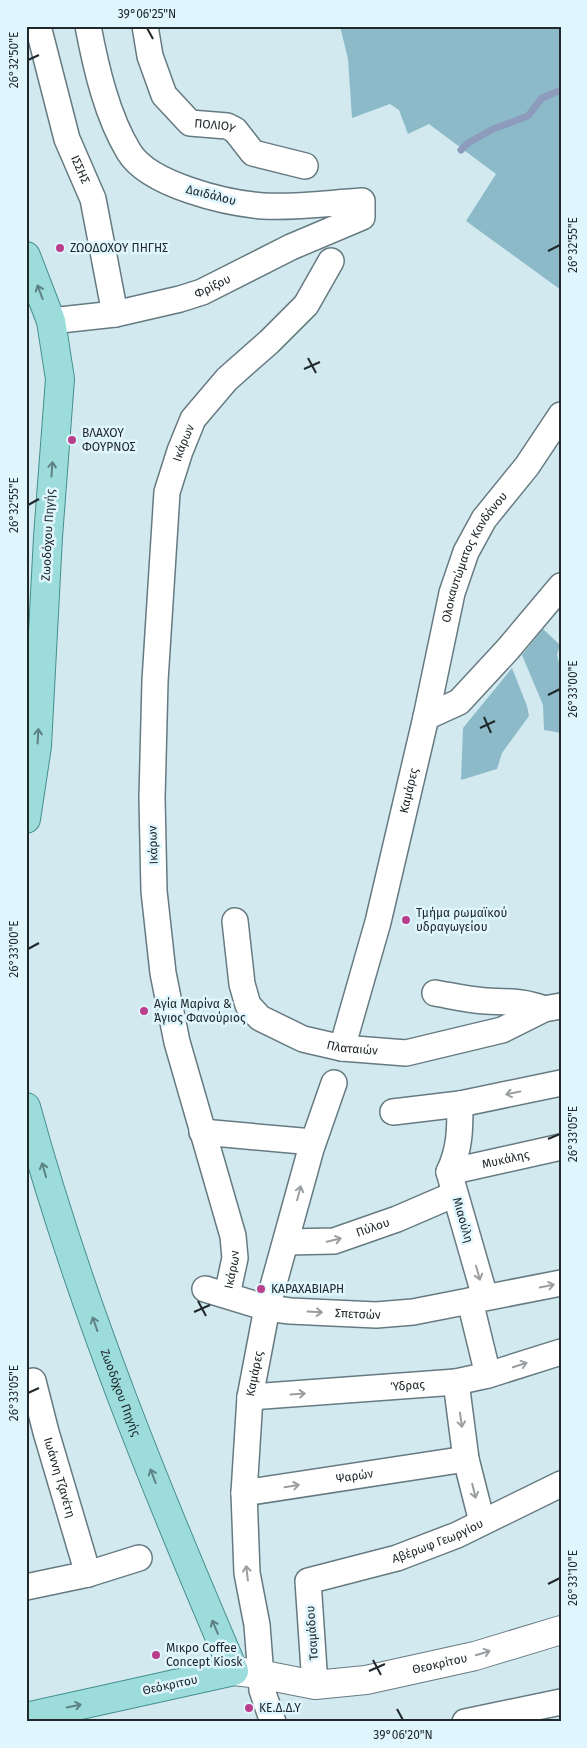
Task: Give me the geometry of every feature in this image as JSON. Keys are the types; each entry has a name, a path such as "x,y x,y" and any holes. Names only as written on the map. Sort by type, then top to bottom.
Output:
{"main road":[{"name":"Ζωοδόχου Πηγής","path":"26,256 51,321 60,379 48,537 37,746 26,819"},
{"name":"Ζωοδόχου Πηγής","path":"26,1107 54,1208 105,1353 181,1548 247,1673"},
{"name":"Θεόκριτου","path":"40,1717 247,1673"}],"street":[{"name":"ΙΣΣΗΣ","path":"38,26 67,139 93,199 116,314"},
{"name":"Δαιδάλου","path":"88,26 108,102 130,153 139,164 161,179 196,193 262,206 362,201 362,217"},
{"name":"ΠΟΛΙΟΥ","path":"144,26 150,56 164,95 190,123 228,126 235,130 253,153 305,166"},
{"name":"Φρίξου","path":"51,321 116,314 202,292 291,248 362,217"},
{"name":"Ικάρων","path":"216,1292 235,1258 233,1236 177,1042 163,973 154,891 152,798 154,681 167,492 180,451 193,419 227,379 269,342 306,305 332,260"},
{"name":"Ολοκαυτώματος Κανδάνου","path":"426,717 452,593 466,552 484,520 527,466 561,415"},
{"path":"426,717 459,702 508,649 561,586"},
{"name":"Καμάρες","path":"342,1048 378,922 426,717"},
{"name":"Πλαταιών","path":"235,921 242,984 248,1005 260,1018 303,1039 342,1048 406,1053 502,1030 552,1007"},
{"name":"Πλαταιών","path":"435,993 486,1001 513,1000 552,1007"},
{"name":"Καμάρες","path":"273,1722 262,1690 247,1673 257,1625 247,1573 244,1493 250,1397 267,1308 314,1142 334,1083"},
{"path":"393,1112 460,1104 561,1083"},
{"path":"452,1183 460,1143 460,1104"},
{"path":"202,1132 314,1142"},
{"name":"Μυκάλης","path":"452,1183 561,1147"},
{"name":"Πύλου","path":"286,1242 334,1241 397,1219 452,1183"},
{"name":"Μιαούλη","path":"452,1183 468,1301 488,1375"},
{"name":"Σπετσών","path":"216,1292 267,1308 290,1311 376,1315 414,1312 561,1283"},
{"name":"Ύδρας","path":"250,1397 456,1382 488,1375 561,1352"},
{"name":"Ιωάννη Τζανέτη","path":"37,1379 88,1574"},
{"path":"456,1382 466,1459 482,1522"},
{"name":"Ψαρών","path":"244,1493 466,1459"},
{"name":"Αβέρωφ Γεωργίου","path":"308,1582 396,1558 457,1536 561,1484"},
{"path":"26,1587 88,1574 139,1558"},
{"name":"Τσαμάδου","path":"308,1582 315,1685"},
{"name":"Θεοκρίτου","path":"315,1685 366,1680 466,1658 561,1630"},
{"name":"Θεόκριτου","path":"247,1673 315,1685"},
{"path":"465,1722 561,1702"}],"shaded area":[{"path":"340,26 561,26 561,290 466,221 496,174 429,124 408,134 399,110 390,104 352,118 348,59"},
{"path":"543,629 560,645 557,655 561,670 561,733 544,730 543,705 522,655"},
{"path":"512,668 529,716 502,753 497,769 461,780 463,728"}],"waterway":[{"path":"461,150 468,143 493,129 528,116 542,98 561,90"}],"place":[{"name":"ΖΩΟΔΟΧΟΥ ΠΗΓΗΣ","path":"60,248"},
{"name":"ΒΛΑΧΟΥ ΦΟΥΡΝΟΣ","path":"72,440"},
{"name":"Τμήμα ρωμαϊκού υδραγωγείου","path":"406,920"},
{"name":"Αγία Μαρίνα & Άγιος Φανούριος","path":"144,1011"},
{"name":"ΚΑΡΑΧΑΒΙΑΡΗ","path":"261,1289"},
{"name":"Μικρο Coffee Concept Kiosk","path":"156,1655"},
{"name":"ΚΕ.Δ.Δ.Υ","path":"249,1708"}]}
